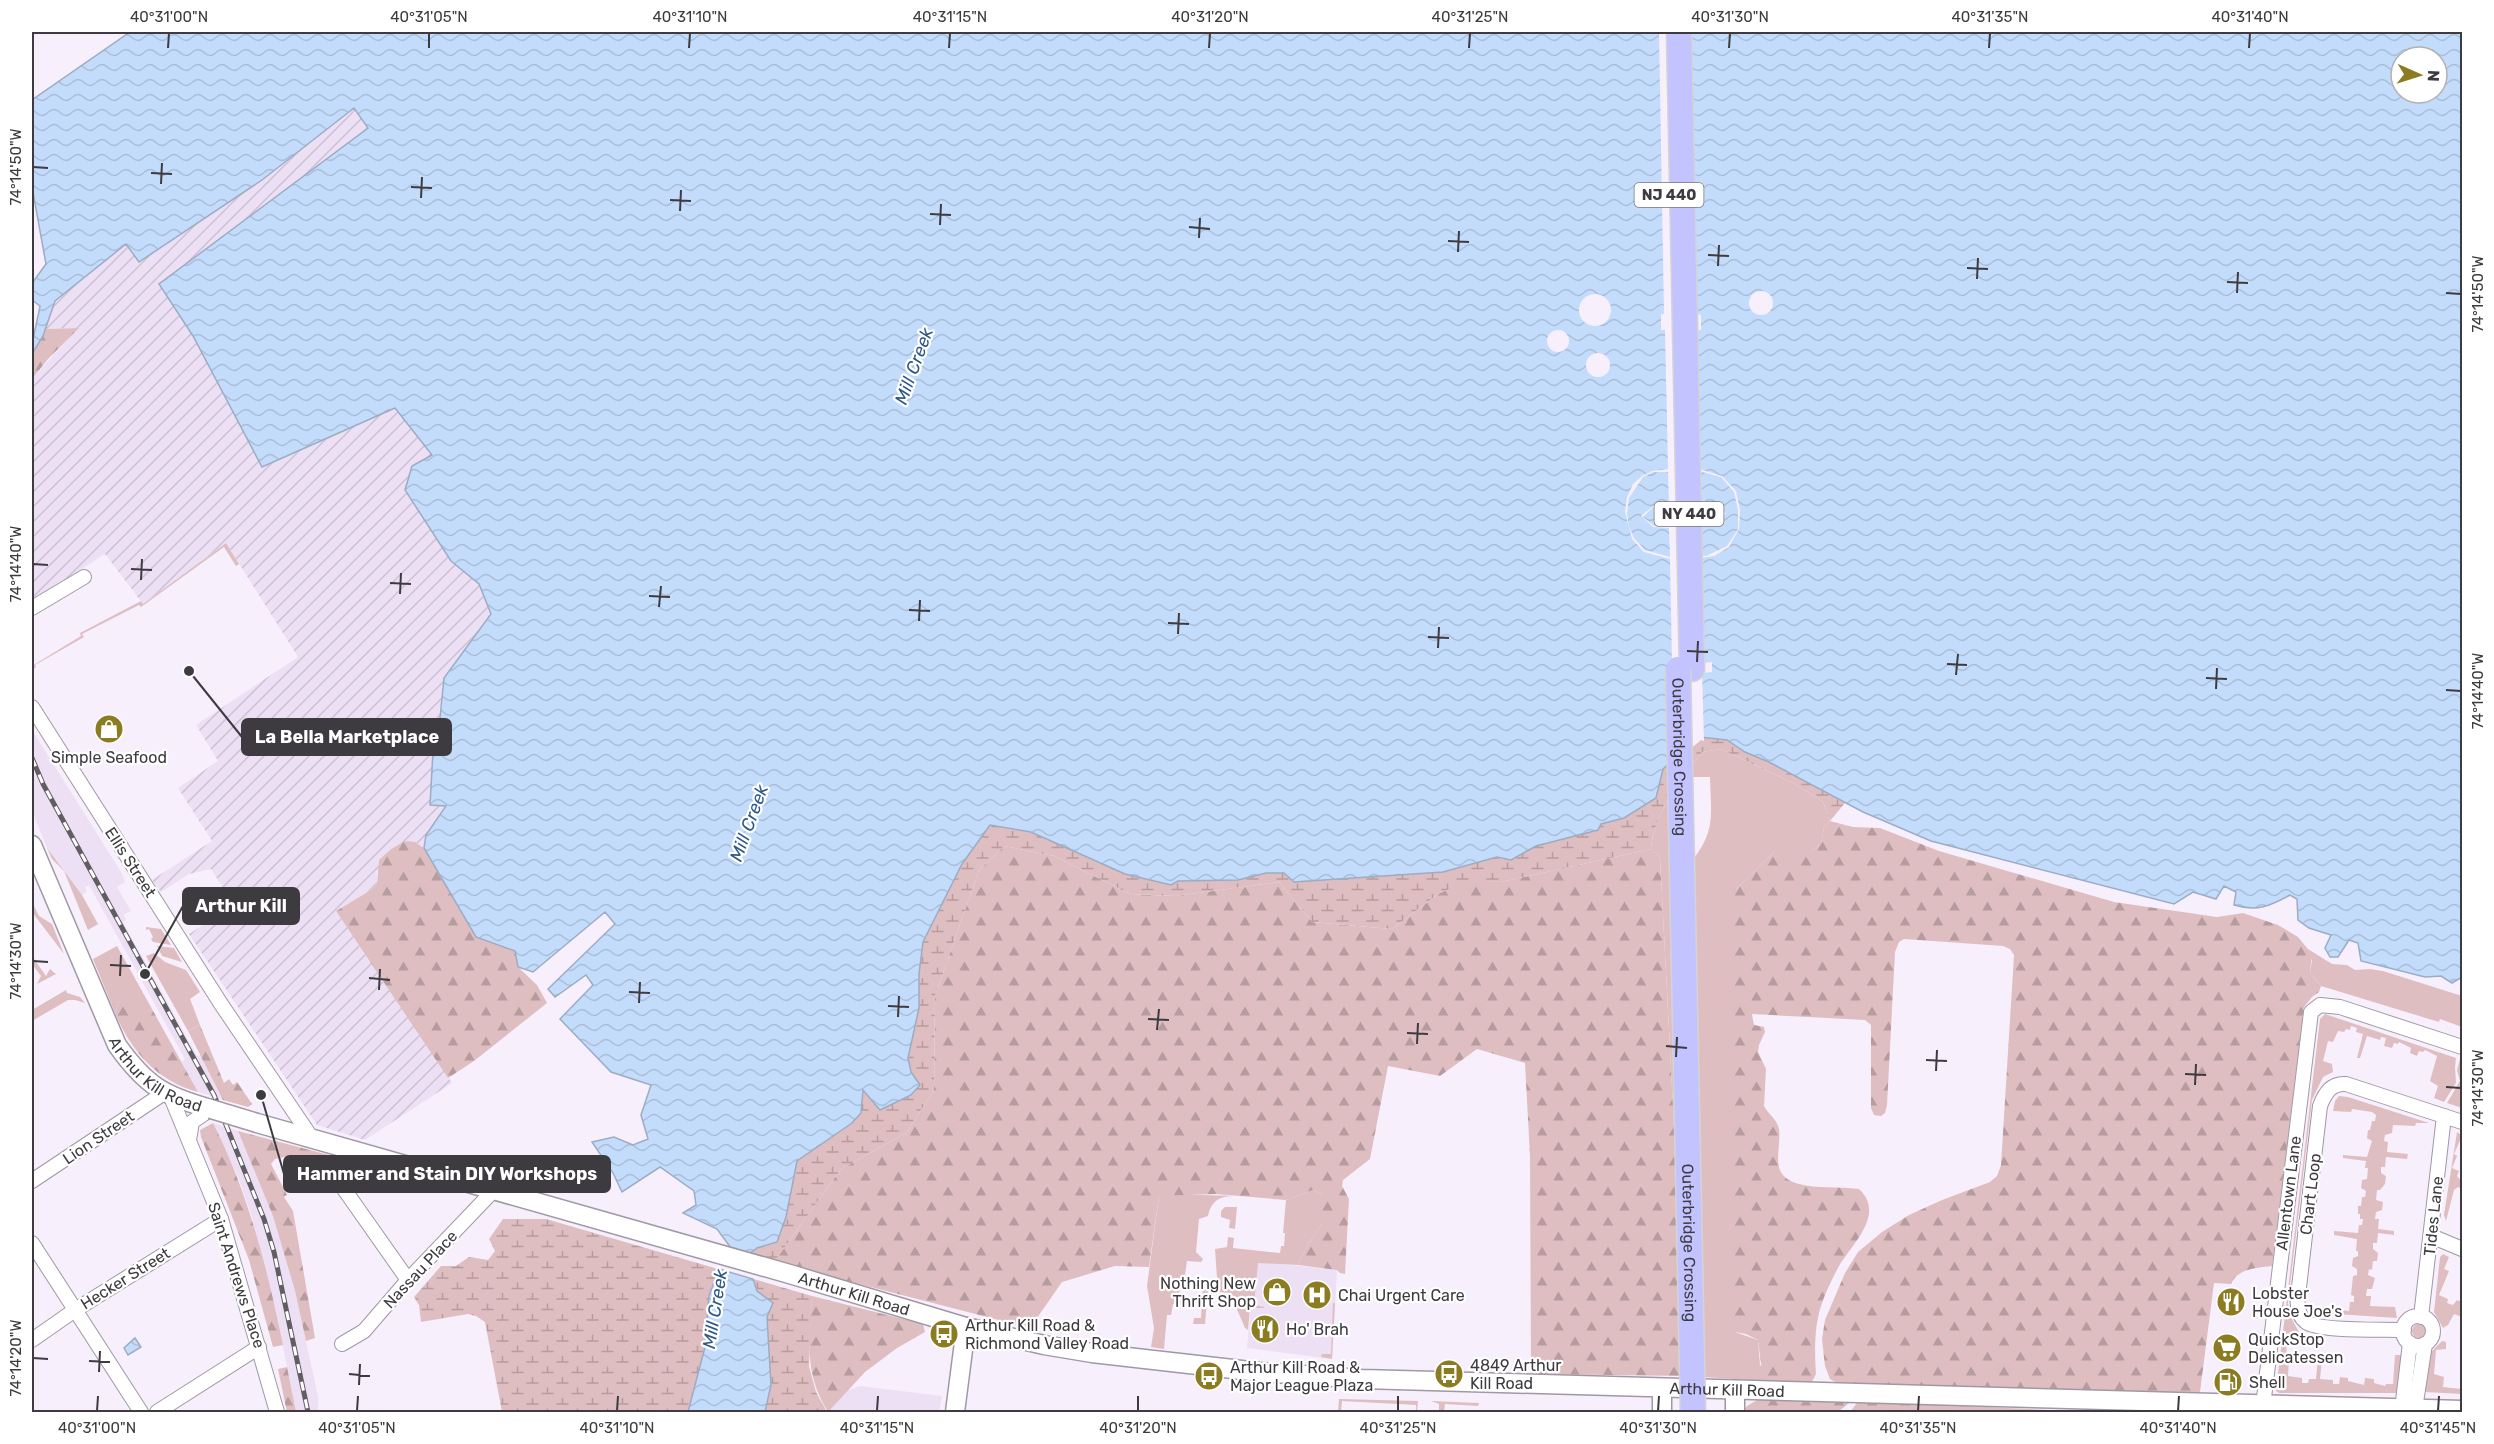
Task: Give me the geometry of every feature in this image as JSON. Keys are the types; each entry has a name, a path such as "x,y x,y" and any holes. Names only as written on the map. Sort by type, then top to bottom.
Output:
{"highway":[{"name":"Outerbridge Crossing","path":"1666,32 1679,359 1707,1413"},
{"name":"Outerbridge Crossing","path":"1679,32 1679,359 1693,1413"}],"street":[{"path":"32,608 84,577"},
{"name":"Ellis Street","path":"32,707 221,1004 311,1137"},
{"name":"Arthur Kill Road","path":"32,845 117,1045 146,1079 167,1095 966,1327 1044,1345 1092,1353 1269,1373 1362,1380 2263,1409 2463,1410"},
{"name":"Allentown Lane","path":"2263,1409 2309,1018 2314,1008 2320,1005 2340,1007 2463,1047"},
{"name":"Chart Loop","path":"2404,1330 2320,1327 2307,1322 2300,1312 2298,1296 2320,1106 2324,1095 2340,1083 2444,1116"},
{"name":"Saint Andrews Place","path":"167,1095 189,1140 221,1219 260,1347 277,1413"},
{"name":"Lion Street","path":"32,1181 167,1095"},
{"path":"189,1140 192,1122 211,1109"},
{"path":"2444,1116 2463,1122"},
{"name":"Tides Lane","path":"2418,1344 2431,1339 2433,1330 2430,1321 2421,1317 2444,1116"},
{"path":"339,1182 408,1280"},
{"name":"Nassau Place","path":"342,1344 364,1331 408,1280 495,1189"},
{"name":"Hecker Street","path":"32,1340 75,1310 221,1219"},
{"path":"2431,1236 2463,1249"},
{"path":"32,1243 141,1413"},
{"path":"2418,1344 2405,1336 2404,1330 2409,1320 2421,1317"},
{"path":"955,1413 966,1327"},
{"name":"Tides Lane","path":"2409,1409 2421,1376 2418,1344"},
{"name":"Tides Lane","path":"2409,1409 2418,1344"},
{"path":"157,1413 260,1347"},
{"path":"1662,1389 1662,1413"},
{"path":"1735,1391 1735,1413"}],"shaded area":[{"path":"354,107 369,128 159,284 193,336 262,467 395,408 432,455 451,561 479,584 491,614 444,678 440,718 433,751 431,805 447,805 426,835 424,848 415,842 377,871 377,884 371,890 336,911 452,1083 365,1140 317,1125 189,934 234,905 211,869 189,874 161,892 152,880 212,841 178,788 218,761 196,725 298,657 226,543 143,604 105,554 32,601 32,379 78,328 45,329 55,301 126,244 139,261"},
{"path":"32,730 121,872 125,882 117,887 131,911 124,914 126,920 123,922 197,1056 201,1055 223,1100 198,1092 182,1062 185,1059 89,885 85,887 87,891 82,895 47,848 32,811"},
{"path":"213,1123 238,1131 273,1215 295,1291 318,1396 318,1412 296,1412 278,1322 251,1214 238,1177"},
{"path":"1255,1261 1337,1270 1332,1359 1247,1348"},
{"path":"860,1386 942,1396 939,1412 827,1412 848,1390"}],"green space":[{"path":"79,328 32,379 32,354 45,329"},
{"path":"226,543 239,564 236,566 224,547 141,607 139,605 82,634 84,637 35,665 36,667 32,670 32,666 81,636 80,633 141,601 143,604"},
{"path":"1700,737 1727,740 1745,752 1769,762 1845,803 1830,821 1823,802 1795,784 1721,749 1702,752 1663,810 1653,835 1651,849 1501,882 1467,881 1438,894 1392,929 1312,922 1279,882 1175,896 1130,894 1054,856 1004,846 979,870 935,996 934,1090 906,1133 841,1169 774,1262 749,1254 757,1248 777,1242 797,1161 852,1123 861,1113 863,1090 911,1072 908,1058 923,942 962,864 990,825 1031,832 1074,850 1178,881 1238,880 1266,873 1443,872 1497,857 1511,860 1536,846 1598,830 1600,824 1624,818 1656,798 1663,769"},
{"path":"1721,749 1795,784 1823,802 1830,821 1824,827 1821,844 1811,851 1775,851 1736,889 1735,1332 1758,1340 1760,1365 1780,1382 1687,1376 1660,857 1651,849 1657,822 1663,810 1702,752","holes":["1689,777 1710,777 1711,812 1708,832 1705,841 1691,862"]},
{"path":"1830,821 1853,827 1880,828 1939,851 2114,902 2217,917 2243,913 2278,925 2298,937 2312,954 2310,972 2321,986 2319,992 2304,1007 2272,1266 2243,1272 2231,1284 2214,1283 2200,1392 2197,1394 1837,1383 1830,1379 1825,1366 1822,1339 1825,1320 1845,1273 1858,1252 1882,1232 1909,1215 1990,1182 1997,1176 2001,1165 2014,955 2010,949 2003,946 1904,939 1899,942 1895,952 1887,1105 1885,1113 1881,1116 1874,1115 1871,1108 1871,1025 1865,1020 1752,1014 1754,1025 1764,1027 1765,1032 1758,1052 1766,1069 1764,1106 1779,1129 1778,1161 1783,1175 1789,1180 1806,1186 1859,1189 1869,1208 1864,1229 1839,1266 1821,1305 1816,1332 1816,1374 1812,1382 1773,1381 1762,1371 1758,1340 1735,1332 1732,904 1736,889 1775,851 1811,851 1821,844 1824,827"},
{"path":"406,841 415,842 424,848 476,937 515,951 518,967 537,985 547,1003 474,1061 448,1078 336,911 377,884 379,860 391,849"},
{"path":"1004,846 1054,856 1130,894 1175,896 1279,882 1312,922 1392,929 1438,894 1467,880 1501,882 1651,849 1660,857 1687,1376 1531,1374 1530,1156 1525,1063 1477,1049 1440,1076 1388,1066 1370,1159 1343,1180 1342,1186 1349,1199 1345,1274 1337,1270 1298,1265 1307,1246 1322,1224 1322,1194 1313,1190 1286,1200 1216,1194 1159,1196 1149,1267 1115,1266 1062,1282 1030,1328 774,1262 841,1169 906,1133 934,1090 935,996 979,870"},
{"path":"47,848 82,895 98,924 88,930 64,871 52,859"},
{"path":"32,902 39,916 52,924 64,954 32,912"},
{"path":"146,927 161,929 171,945 153,942 151,939 153,937"},
{"path":"117,946 152,1009 142,1015 119,1001 115,1013 93,959"},
{"path":"157,946 174,948 182,962 162,956"},
{"path":"2308,949 2332,964 2347,965 2355,970 2383,971 2462,996 2462,1027 2321,986 2310,972 2312,961"},
{"path":"154,953 165,962 186,970 200,992 190,999 200,1025 188,1031 146,956"},
{"path":"32,956 46,976 50,969 56,974 37,984 41,976 32,964"},
{"path":"66,990 67,993 80,997 85,1003 68,1000 32,1021 32,1010"},
{"path":"130,995 142,1014 152,1009 198,1092 170,1080 147,1063 137,1052 115,1013 119,1001"},
{"path":"2325,1014 2456,1058 2456,1083 2444,1102 2434,1098 2438,1086 2430,1081 2437,1056 2425,1050 2419,1051 2417,1056 2410,1053 2411,1048 2399,1042 2394,1043 2392,1048 2384,1046 2386,1038 2381,1037 2380,1040 2367,1036 2360,1058 2357,1058 2363,1034 2356,1032 2357,1028 2351,1026 2350,1030 2338,1031 2333,1042 2328,1041 2323,1061 2332,1064 2333,1072 2323,1077 2312,1100 2288,1302 2289,1314 2299,1332 2296,1339 2287,1339 2288,1376 2302,1378 2302,1383 2308,1383 2309,1379 2316,1379 2318,1358 2322,1359 2320,1379 2333,1380 2333,1384 2339,1384 2340,1377 2348,1378 2348,1381 2364,1385 2365,1378 2374,1379 2374,1383 2385,1386 2393,1384 2395,1355 2402,1355 2403,1349 2399,1393 2279,1393 2276,1391 2320,1019"},
{"path":"200,1025 224,1083 229,1079 233,1085 237,1082 252,1104 248,1107 223,1100 188,1031"},
{"path":"2460,1059 2462,1060 2460,1073 2462,1108 2447,1103 2460,1081 2457,1070"},
{"path":"2339,1096 2429,1123 2416,1123 2415,1126 2393,1125 2392,1133 2385,1135 2384,1141 2388,1142 2387,1152 2408,1154 2407,1159 2386,1157 2385,1167 2381,1167 2381,1173 2386,1176 2385,1184 2377,1190 2376,1200 2383,1202 2382,1210 2376,1212 2375,1219 2379,1219 2378,1229 2394,1231 2394,1235 2378,1233 2377,1243 2373,1243 2373,1249 2378,1253 2377,1261 2373,1261 2372,1270 2369,1269 2368,1275 2375,1278 2372,1289 2367,1289 2366,1296 2371,1296 2370,1306 2395,1307 2397,1318 2321,1313 2323,1306 2349,1311 2350,1302 2354,1302 2354,1296 2351,1295 2353,1276 2357,1275 2357,1269 2352,1266 2353,1258 2358,1256 2357,1239 2334,1235 2334,1231 2358,1233 2359,1225 2362,1225 2363,1219 2360,1219 2360,1214 2358,1214 2358,1206 2361,1206 2362,1197 2365,1197 2366,1191 2361,1188 2362,1180 2367,1179 2368,1168 2365,1168 2366,1161 2343,1158 2343,1155 2367,1157 2372,1141 2367,1138 2368,1130 2370,1130 2372,1121 2375,1121 2376,1115 2372,1112 2352,1109 2351,1112 2333,1111 2335,1101"},
{"path":"213,1123 237,1177 256,1232 283,1345 273,1347 249,1260 201,1137 200,1130"},
{"path":"238,1131 359,1163 347,1168 336,1169 286,1157 275,1159 271,1164 287,1195 284,1197 293,1211 315,1338 306,1341 295,1291 273,1216"},
{"path":"2457,1132 2462,1136 2454,1154 2457,1156 2452,1168 2459,1171 2457,1176 2462,1182 2462,1189 2458,1187 2454,1190 2446,1221 2444,1215"},
{"path":"1313,1190 1322,1194 1322,1224 1307,1246 1298,1265 1258,1263 1254,1305 1264,1308 1250,1308 1248,1330 1245,1328 1230,1293 1218,1292 1215,1249 1227,1247 1228,1237 1234,1238 1233,1248 1280,1253 1281,1246 1284,1246 1286,1200"},
{"path":"1165,1194 1238,1196 1218,1199 1212,1205 1208,1216 1199,1219 1196,1252 1203,1259 1201,1262 1187,1261 1185,1275 1181,1276 1179,1297 1184,1301 1184,1305 1173,1304 1171,1315 1167,1315 1164,1349 1151,1347 1154,1328 1147,1286 1159,1196"},
{"path":"1225,1207 1237,1207 1235,1229 1229,1228 1230,1220 1221,1217 1221,1211"},
{"path":"503,1219 546,1219 725,1271 712,1337 688,1412 502,1412 485,1322 468,1314 421,1322 419,1305 414,1297 441,1266 456,1266 469,1257 488,1260 495,1251 489,1239"},
{"path":"2443,1254 2449,1257 2444,1269 2449,1271 2439,1295 2448,1299 2447,1303 2453,1305 2457,1300 2462,1302 2462,1317 2454,1314 2448,1325 2443,1328 2434,1312 2440,1257"},
{"path":"743,1276 812,1296 809,1366 816,1392 827,1412 737,1412"},
{"path":"1197,1278 1209,1279 1205,1324 1193,1324 1194,1318 1201,1318 1203,1283 1197,1282"},
{"path":"812,1296 923,1324 925,1332 897,1348 865,1372 828,1412 820,1397 811,1369"},
{"path":"1333,1303 1335,1303 1332,1359 1321,1357 1322,1354 1331,1354"},
{"path":"2416,1324 2422,1324 2426,1331 2422,1338 2416,1338 2412,1334 2412,1328"},
{"path":"2442,1341 2446,1342 2446,1349 2436,1350 2434,1374 2444,1377 2443,1387 2462,1389 2462,1394 2424,1392 2430,1353"},
{"path":"287,1367 296,1412 287,1412 278,1369"},
{"path":"1339,1399 1418,1401 1417,1412 1416,1405 1342,1401 1341,1412 1338,1412"},
{"path":"1757,1400 1849,1403 1838,1412 1743,1412 1747,1406"},
{"path":"1431,1401 1479,1403 1478,1406 1445,1404 1444,1412 1439,1412 1439,1404"},
{"path":"1884,1402 2091,1412 1850,1412 1857,1403"}],"water":[{"name":"Mill Creek","path":"130,32 2462,32 2462,977 2452,983 2441,976 2425,977 2361,961 2358,943 2349,940 2338,957 2330,957 2325,948 2331,935 2309,928 2298,920 2297,899 2290,895 2263,907 2242,907 2234,905 2236,892 2224,886 2216,899 2193,892 2174,904 1931,841 1863,812 1769,762 1745,752 1727,740 1700,737 1663,769 1656,798 1624,818 1601,824 1598,830 1536,846 1511,860 1497,857 1443,872 1294,882 1284,873 1266,873 1238,880 1178,881 1171,885 1125,874 1031,832 990,825 962,864 923,942 919,974 919,1008 908,1058 911,1072 920,1085 911,1095 880,1110 863,1090 861,1113 852,1123 797,1161 786,1217 777,1242 757,1248 749,1254 731,1248 717,1229 683,1213 696,1205 694,1191 660,1167 622,1192 613,1173 592,1142 614,1137 633,1145 648,1139 641,1115 651,1085 611,1072 560,1019 593,985 586,975 555,997 548,989 615,924 605,912 533,972 518,967 515,951 476,937 424,848 426,835 446,806 430,805 433,751 440,718 444,678 491,614 479,584 451,561 405,490 412,466 432,455 395,408 262,467 193,336 159,284 368,128 354,108 262,180 139,262 126,244 55,301 43,336 32,354 40,306 32,300 33,282 46,264 32,187 32,100"},
{"name":"Mill Creek","path":"719,1269 753,1279 757,1291 773,1303 767,1317 771,1385 765,1412 688,1412 705,1347 709,1296"},
{"path":"135,1338 141,1347 128,1355 124,1348"}],"pier":[{"path":"1659,32 1691,32 1697,314 1701,315 1701,330 1697,330 1699,469 1722,476 1736,491 1740,510 1739,529 1729,547 1714,556 1701,558 1703,663 1712,662 1712,672 1702,673 1704,741 1701,740 1674,763 1667,664 1672,663 1670,559 1644,552 1632,539 1625,512 1627,497 1633,484 1642,476 1652,471 1668,469 1665,330 1661,330 1661,314 1664,314","holes":["1699,471 1721,477 1734,492 1738,510 1738,529 1727,546 1706,556 1701,556 1700,527 1716,524 1726,513 1713,503 1700,500","1653,472 1668,472 1669,502 1666,503 1669,509 1665,510 1665,520 1669,520 1669,526 1654,526 1643,517 1652,508 1660,505 1652,507 1641,516 1653,527 1669,528 1670,557 1645,550 1634,538 1629,527 1627,513 1629,498 1643,477","1700,501 1712,504 1724,513 1715,523 1700,526 1700,519 1710,518 1709,508 1700,508"]},
{"path":"1761,291 1766,292 1772,298 1772,308 1766,314 1761,315 1756,314 1750,308 1749,303 1750,298 1756,292"},
{"path":"1595,294 1607,298 1611,310 1607,322 1595,326 1583,322 1579,310 1583,298"},
{"path":"1558,330 1566,333 1569,341 1566,349 1558,352 1550,349 1547,341 1550,333"},
{"path":"1598,353 1606,357 1610,365 1606,373 1598,377 1590,373 1586,365 1590,357"}],"railway":[{"path":"32,758 43,784 214,1095 264,1219 274,1252 308,1412"}],"place":[{"name":"La Bella Marketplace","path":"189,671"},
{"name":"Simple Seafood","path":"109,729"},
{"name":"Arthur Kill","path":"145,974"},
{"name":"Hammer and Stain DIY Workshops","path":"261,1095"},
{"name":"Nothing New Thrift Shop","path":"1277,1292"},
{"name":"Chai Urgent Care","path":"1317,1295"},
{"name":"Lobster House Joe's","path":"2231,1302"},
{"name":"Ho' Brah","path":"1265,1329"},
{"name":"Arthur Kill Road & Richmond Valley Road","path":"944,1334"},
{"name":"QuickStop Delicatessen","path":"2227,1348"},
{"name":"4849 Arthur Kill Road","path":"1449,1374"},
{"name":"Arthur Kill Road & Major League Plaza","path":"1209,1376"},
{"name":"Shell","path":"2228,1382"}]}
